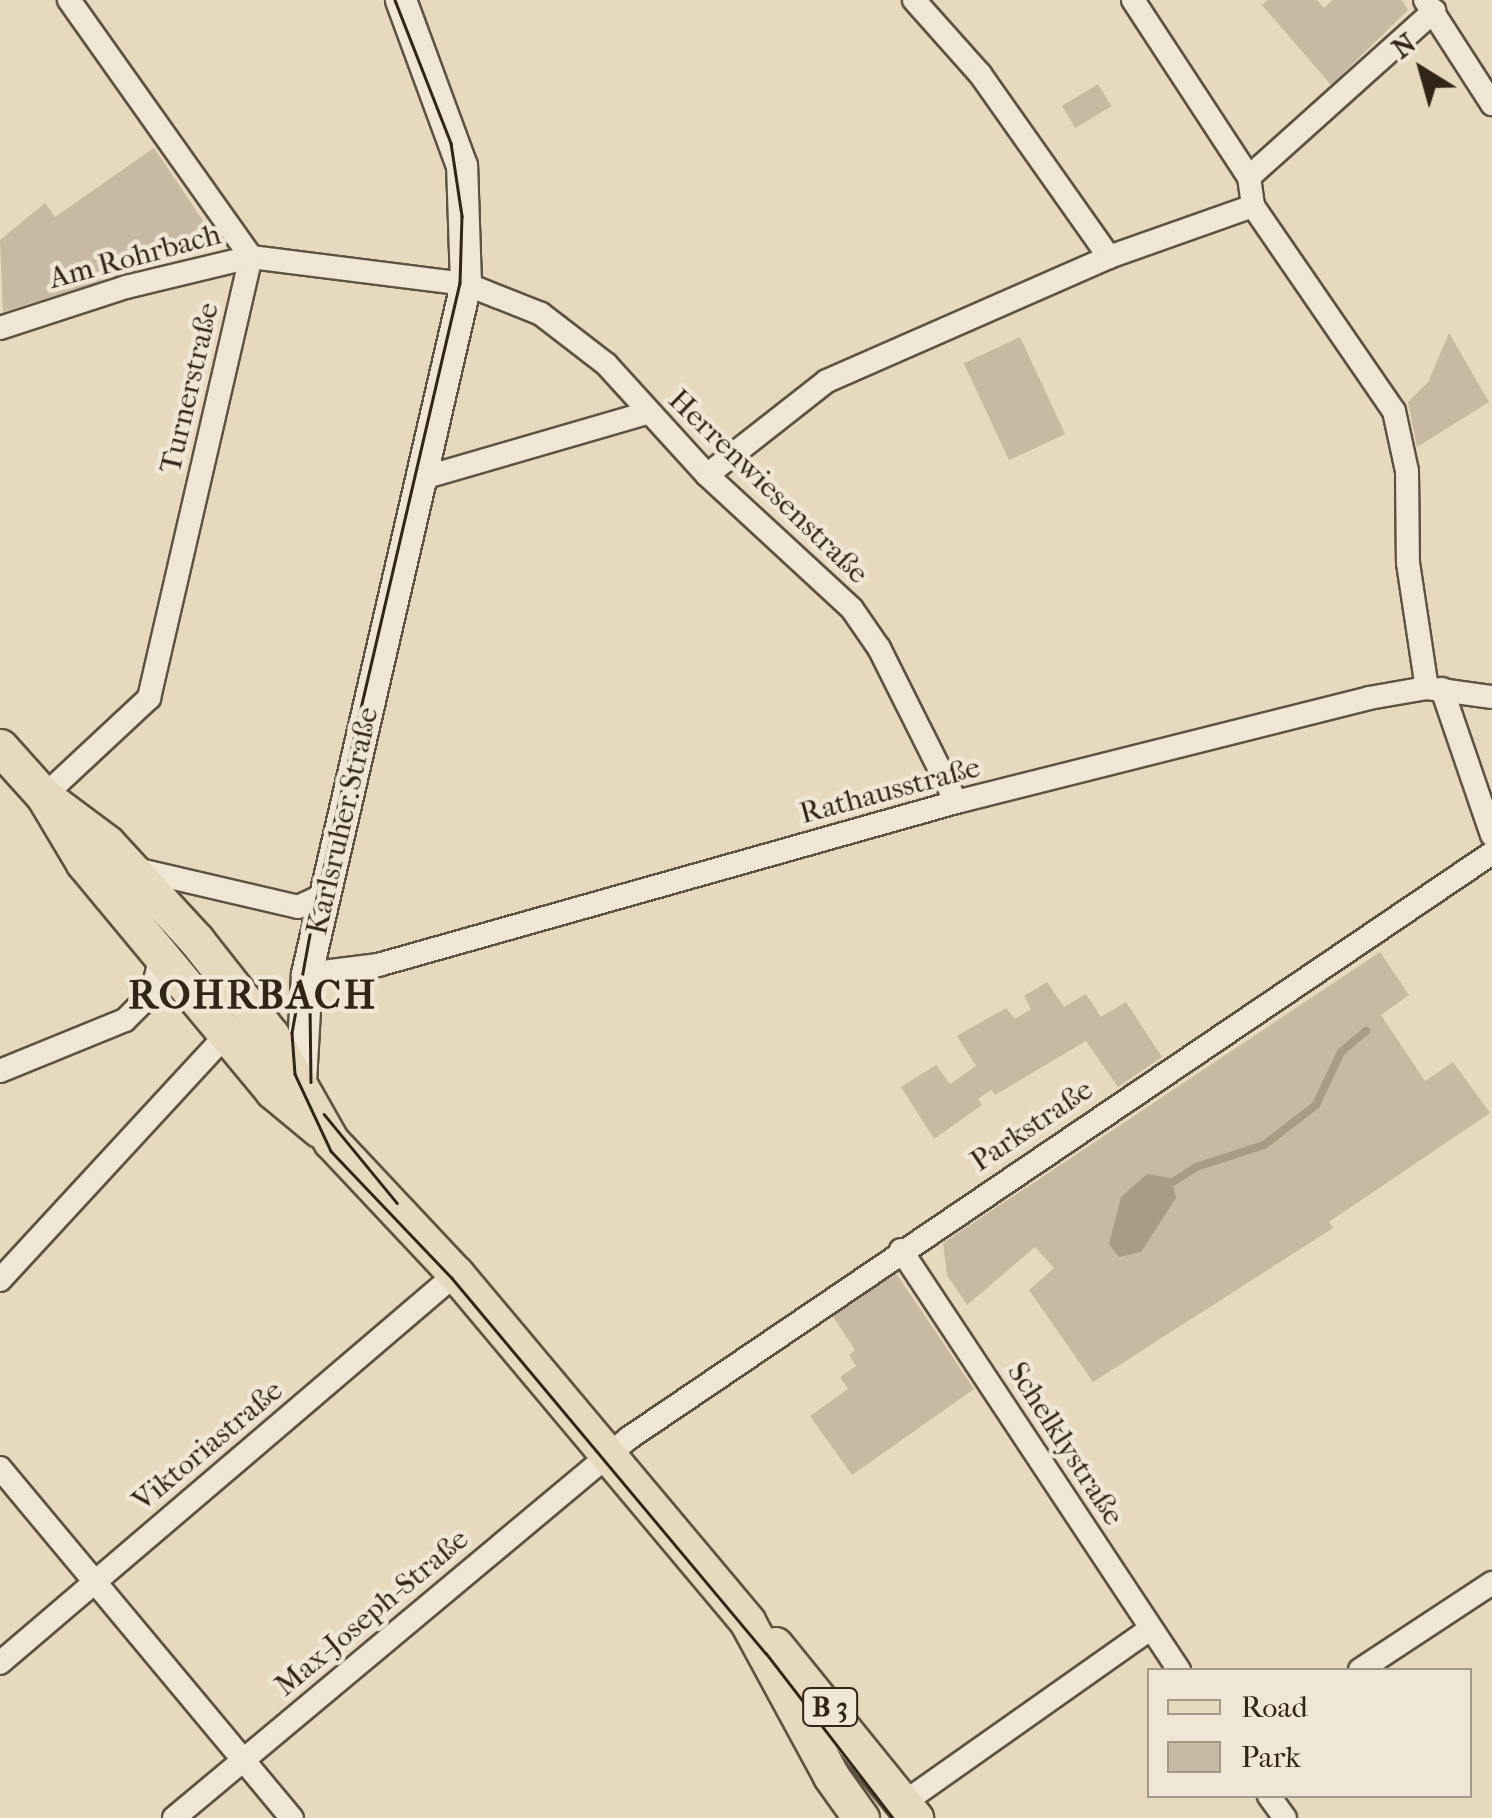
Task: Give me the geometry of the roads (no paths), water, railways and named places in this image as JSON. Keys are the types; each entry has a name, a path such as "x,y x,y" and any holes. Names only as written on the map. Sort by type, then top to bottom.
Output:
{"main road":[{"name":"Karlsruher Straße","path":"301,1082 308,974 324,895 466,284 462,166 404,1"},
{"name":"B 3","path":"0,747 44,796 130,867 242,996 301,1082 331,1141"},
{"name":"B 3","path":"44,796 84,862 230,1032 273,1091 331,1141 456,1274 747,1621 816,1687 909,1811"},
{"name":"B 3","path":"747,1621 831,1776 861,1818"}],"street":[{"path":"69,0 251,257"},
{"path":"914,0 980,74 1108,257"},
{"path":"1133,0 1249,177 1253,206 1394,410 1408,472 1408,562 1434,689 1492,835"},
{"path":"1249,177 1429,5 1492,104"},
{"path":"707,475 827,381 1108,257 1253,206"},
{"name":"Am Rohrbach","path":"0,328 251,257 466,284"},
{"name":"Turnerstraße","path":"44,796 149,698 251,257"},
{"name":"Herrenwiesenstraße","path":"466,284 540,314 606,364 647,414 707,475 852,610 879,648 956,802"},
{"path":"423,478 647,414"},
{"name":"Rathausstraße","path":"308,974 378,966 956,802 1434,689 1492,696"},
{"name":"Parkstraße","path":"609,1454 901,1250 1492,854"},
{"path":"130,867 298,907 324,895"},
{"path":"0,1071 125,1020 152,993 162,952"},
{"path":"0,1280 230,1032"},
{"name":"Schelklystraße","path":"901,1250 1178,1668"},
{"name":"Viktoriastraße","path":"0,1663 456,1274"},
{"name":"Max-Joseph-Straße","path":"174,1818 609,1454"},
{"path":"0,1468 91,1585 292,1818"},
{"path":"1363,1668 1492,1583"},
{"path":"909,1811 1150,1630"}],"waterway":[{"path":"1173,1182 1196,1167 1264,1145 1316,1105 1341,1052 1366,1031"}],"tram line":[{"path":"395,0 451,143 462,216 460,283 316,902 292,1033 295,1074 331,1151 452,1278 766,1653 893,1818"},
{"path":"342,856 366,759"},
{"path":"310,1003 311,1082"},
{"path":"324,1114 397,1203"}],"district":[{"name":"ROHRBACH","path":"253,995"}]}
